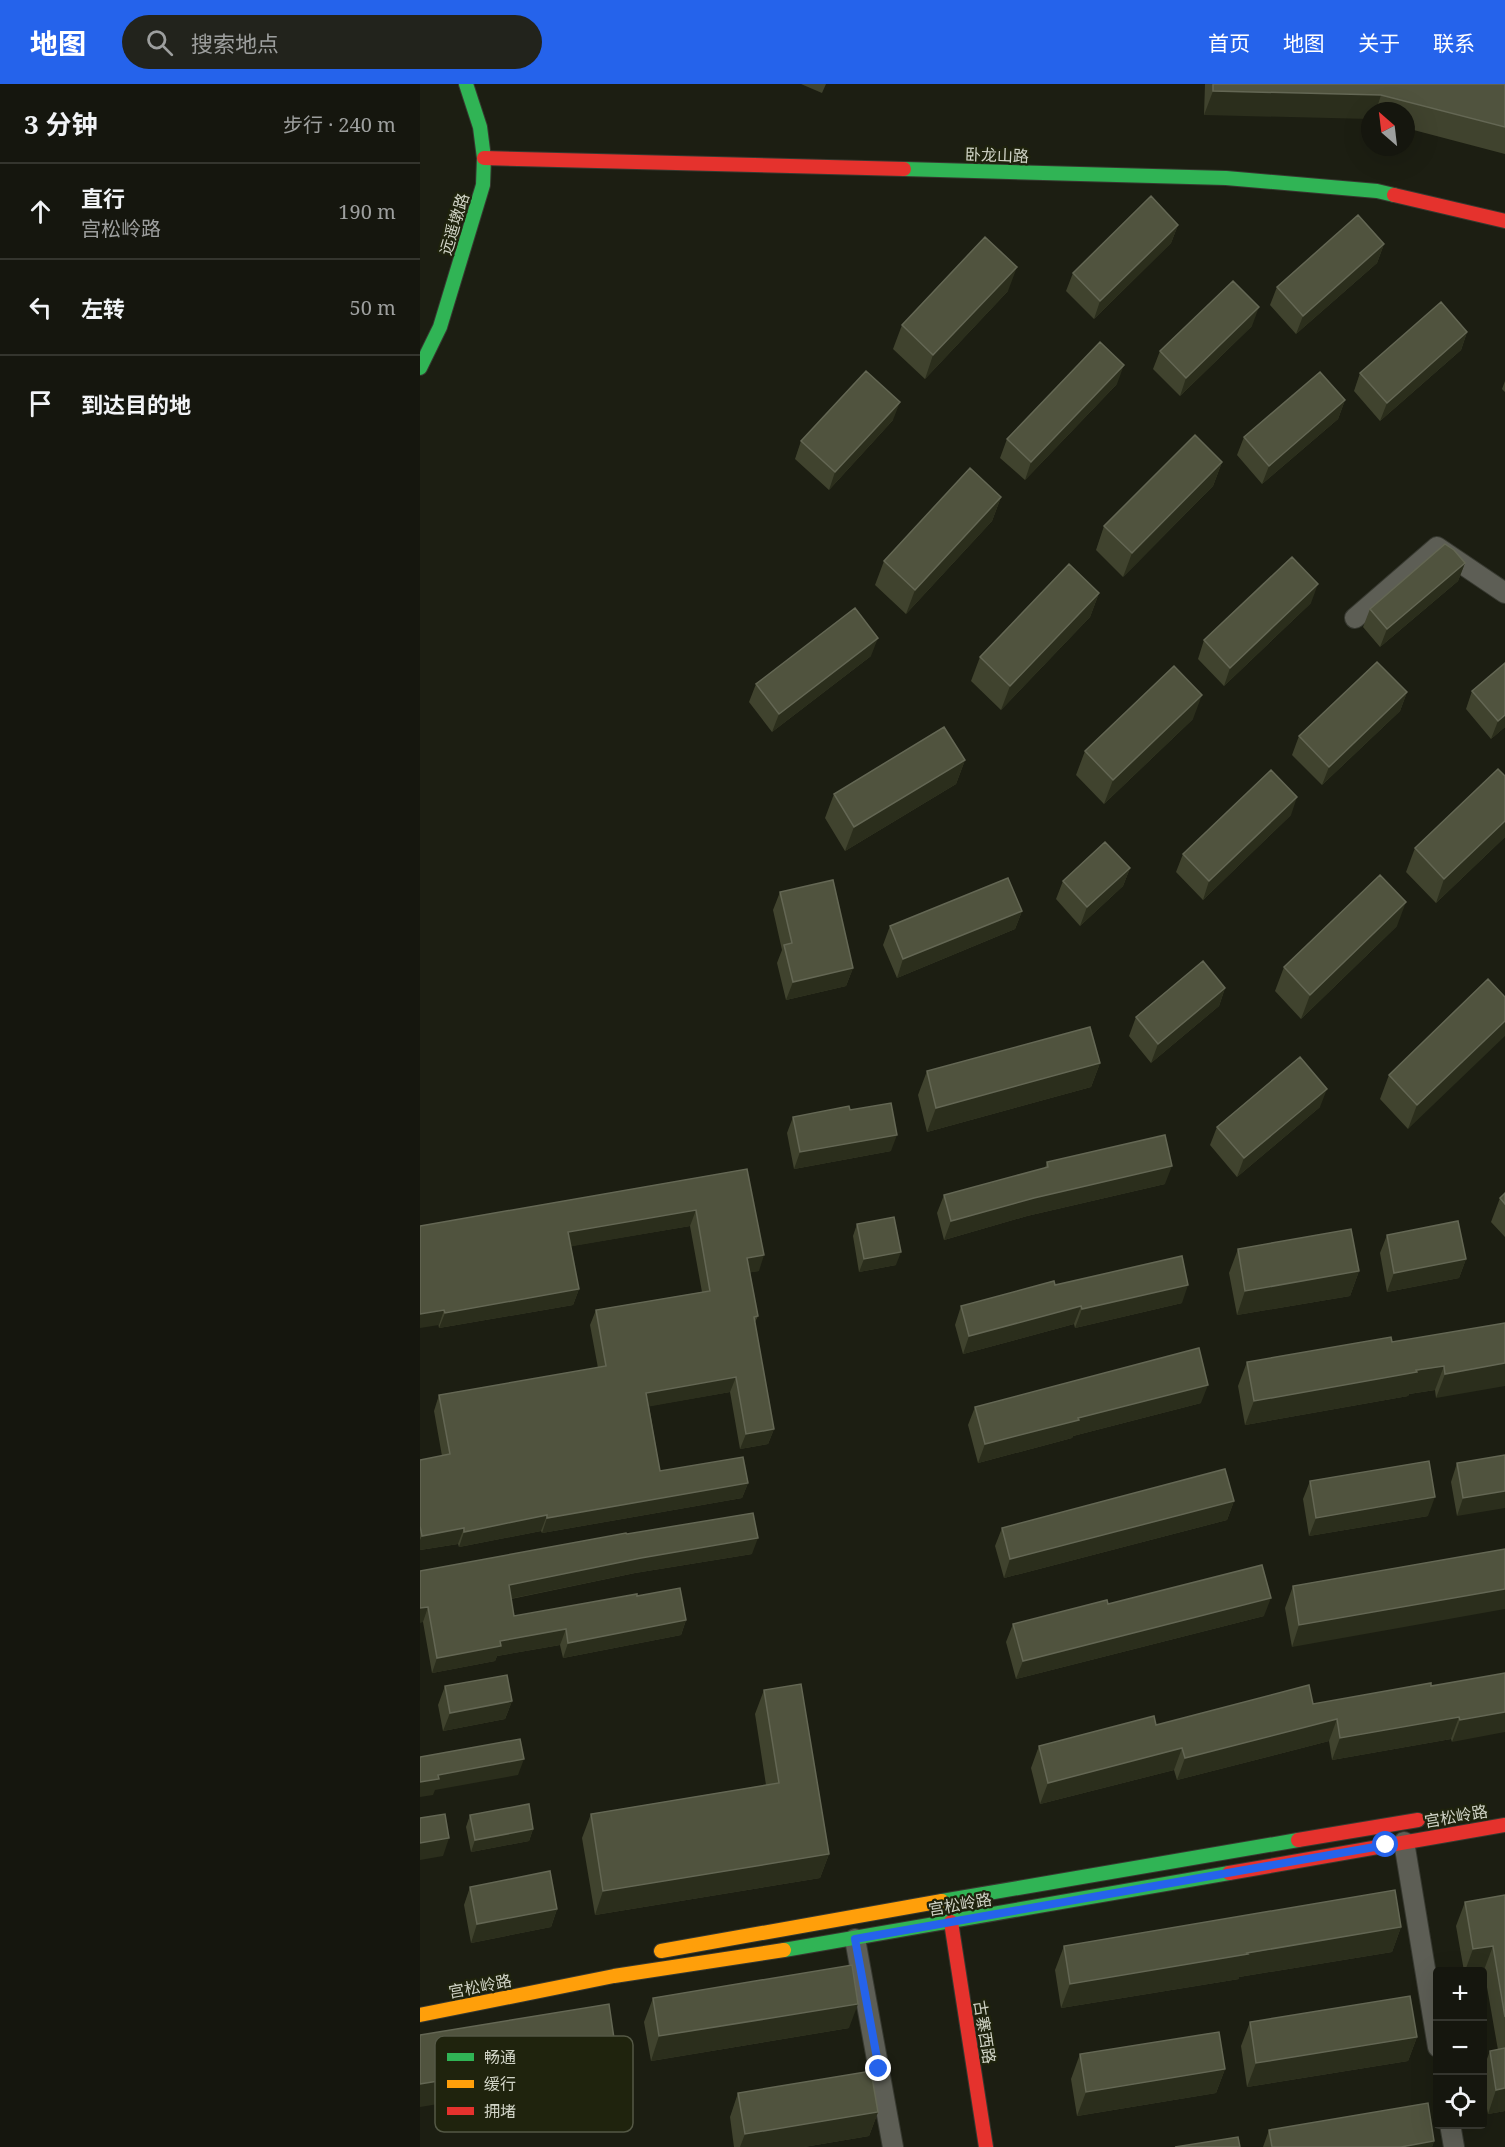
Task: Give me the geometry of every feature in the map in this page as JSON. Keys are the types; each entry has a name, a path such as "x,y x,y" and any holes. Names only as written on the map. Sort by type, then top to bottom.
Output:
{"main road":[{"name":"远遥墩路","path":"420,368 440,327 483,185 484,158 480,127 466,84"},
{"name":"卧龙山路","path":"484,158 1226,178 1377,191 1505,221"},
{"path":"644,1954 833,1919 1434,1818"},
{"name":"宫松岭路","path":"420,2015 614,1976 855,1939 1505,1825"},
{"name":"古寨西路","path":"951,1922 986,2147"}],"street":[{"path":"1355,618 1437,547 1505,593"},
{"path":"1404,1842 1433,2022"},
{"path":"855,1939 893,2147"},
{"path":"1451,2129 1454,2147"}],"building":[{"path":"1213,84 1505,84 1505,127 1381,95 1213,91"},
{"path":"1151,196 1178,225 1100,301 1073,273"},
{"path":"1358,215 1384,244 1303,316 1277,287"},
{"path":"985,237 1017,267 933,355 902,325"},
{"path":"1233,281 1259,307 1186,378 1160,351"},
{"path":"1441,302 1467,332 1387,403 1360,373"},
{"path":"1100,342 1124,365 1031,462 1007,439"},
{"path":"866,371 900,402 835,472 801,441"},
{"path":"1320,372 1345,400 1269,466 1244,437"},
{"path":"1195,435 1222,462 1132,553 1104,526"},
{"path":"970,468 1001,497 915,590 884,561"},
{"path":"1445,544 1454,550 1465,563 1387,629 1370,609"},
{"path":"1292,557 1318,584 1230,668 1204,640"},
{"path":"1069,564 1099,593 1010,686 980,657"},
{"path":"855,608 878,638 779,714 756,684"},
{"path":"1377,662 1407,692 1329,767 1299,736"},
{"path":"1505,663 1505,715 1498,721 1472,691"},
{"path":"1174,666 1202,695 1113,780 1085,751"},
{"path":"944,727 965,760 854,827 834,794"},
{"path":"1498,769 1505,776 1505,821 1444,879 1415,848"},
{"path":"1271,770 1297,797 1209,881 1183,854"},
{"path":"1105,842 1130,868 1087,907 1063,881"},
{"path":"1380,875 1406,902 1310,995 1284,967"},
{"path":"1008,878 1022,911 903,959 890,926"},
{"path":"833,880 853,968 793,982 784,945 792,943 780,892"},
{"path":"1203,961 1225,988 1158,1044 1136,1017"},
{"path":"1488,979 1505,997 1505,1021 1417,1105 1389,1075"},
{"path":"1090,1027 1100,1063 936,1108 927,1071"},
{"path":"1300,1057 1327,1089 1244,1158 1217,1127"},
{"path":"891,1103 897,1135 800,1152 793,1117 849,1106 850,1110"},
{"path":"1165,1135 1172,1166 1034,1198 951,1221 944,1195 1048,1167 1047,1162"},
{"path":"747,1169 764,1255 747,1258 758,1316 754,1317 774,1429 746,1434 736,1377 646,1393 660,1471 743,1457 748,1483 547,1518 547,1515 464,1532 464,1528 422,1536 420,1460 450,1454 439,1395 606,1366 596,1310 710,1291 696,1210 568,1232 579,1289 445,1313 444,1310 420,1314 420,1226"},
{"path":"1505,1193 1505,1204 1500,1198"},
{"path":"894,1217 901,1252 864,1259 857,1224"},
{"path":"1458,1221 1466,1259 1394,1273 1387,1235"},
{"path":"1351,1229 1359,1271 1245,1291 1238,1249"},
{"path":"1182,1256 1188,1285 1082,1309 1081,1306 969,1336 961,1306 1054,1281 1055,1285"},
{"path":"1505,1323 1505,1363 1445,1374 1444,1366 1416,1370 1417,1372 1254,1401 1247,1362 1391,1337 1392,1342"},
{"path":"1199,1348 1208,1385 985,1444 975,1407"},
{"path":"1505,1455 1505,1491 1463,1498 1457,1463"},
{"path":"1429,1461 1435,1497 1316,1518 1310,1481"},
{"path":"1225,1469 1234,1501 1010,1559 1002,1528"},
{"path":"753,1513 758,1538 641,1558 509,1585 514,1616 680,1588 686,1620 568,1643 566,1629 500,1641 501,1646 437,1658 428,1607 420,1608 420,1571 626,1533"},
{"path":"1505,1549 1505,1589 1299,1625 1293,1586"},
{"path":"1262,1565 1271,1598 1023,1661 1013,1624 1107,1600 1108,1604"},
{"path":"1505,1673 1505,1712 1460,1720 1459,1717 1340,1738 1337,1719 1185,1758 1182,1748 1048,1783 1039,1746 1154,1716 1156,1725 1309,1685 1313,1704 1431,1683 1431,1686"},
{"path":"507,1675 512,1701 450,1713 445,1686"},
{"path":"801,1684 829,1854 603,1891 591,1814 779,1783 764,1690"},
{"path":"520,1739 524,1759 438,1775 439,1779 420,1782 420,1757"},
{"path":"529,1804 533,1829 475,1840 470,1815"},
{"path":"445,1814 449,1838 420,1843 420,1818"},
{"path":"550,1871 557,1909 477,1924 470,1887"},
{"path":"1395,1890 1401,1927 1070,1984 1064,1946"},
{"path":"1505,1895 1505,2017 1493,1946 1473,1949 1465,1902"},
{"path":"852,1965 858,2004 659,2036 653,1998"},
{"path":"1410,1996 1417,2037 1256,2063 1250,2022"},
{"path":"609,2004 614,2036 435,2036 435,2082 420,2084 420,2035"},
{"path":"1219,2032 1225,2069 1086,2092 1080,2054"},
{"path":"1505,2048 1505,2088 1496,2090 1490,2051"},
{"path":"871,2071 878,2112 745,2134 738,2093"},
{"path":"1428,2103 1434,2141 1401,2147 1272,2147 1269,2130"},
{"path":"1238,2137 1240,2147 1175,2147"}],"traffic: fast":[{"path":"420,368 440,327 483,185 484,158 480,127 466,84"},
{"path":"904,169 1226,178 1377,191 1394,195"},
{"path":"942,1901 1298,1840"},
{"path":"784,1950 1229,1873"}],"traffic: slow":[{"path":"661,1951 942,1901"},
{"path":"420,2015 614,1976 784,1950"}],"traffic: jam":[{"path":"484,158 904,169"},
{"path":"1394,195 1505,221"},
{"path":"1298,1840 1418,1820"},
{"path":"1229,1873 1505,1825"},
{"path":"951,1922 986,2147"}],"route":[{"path":"879,2069 855,1939 1386,1845"}]}
